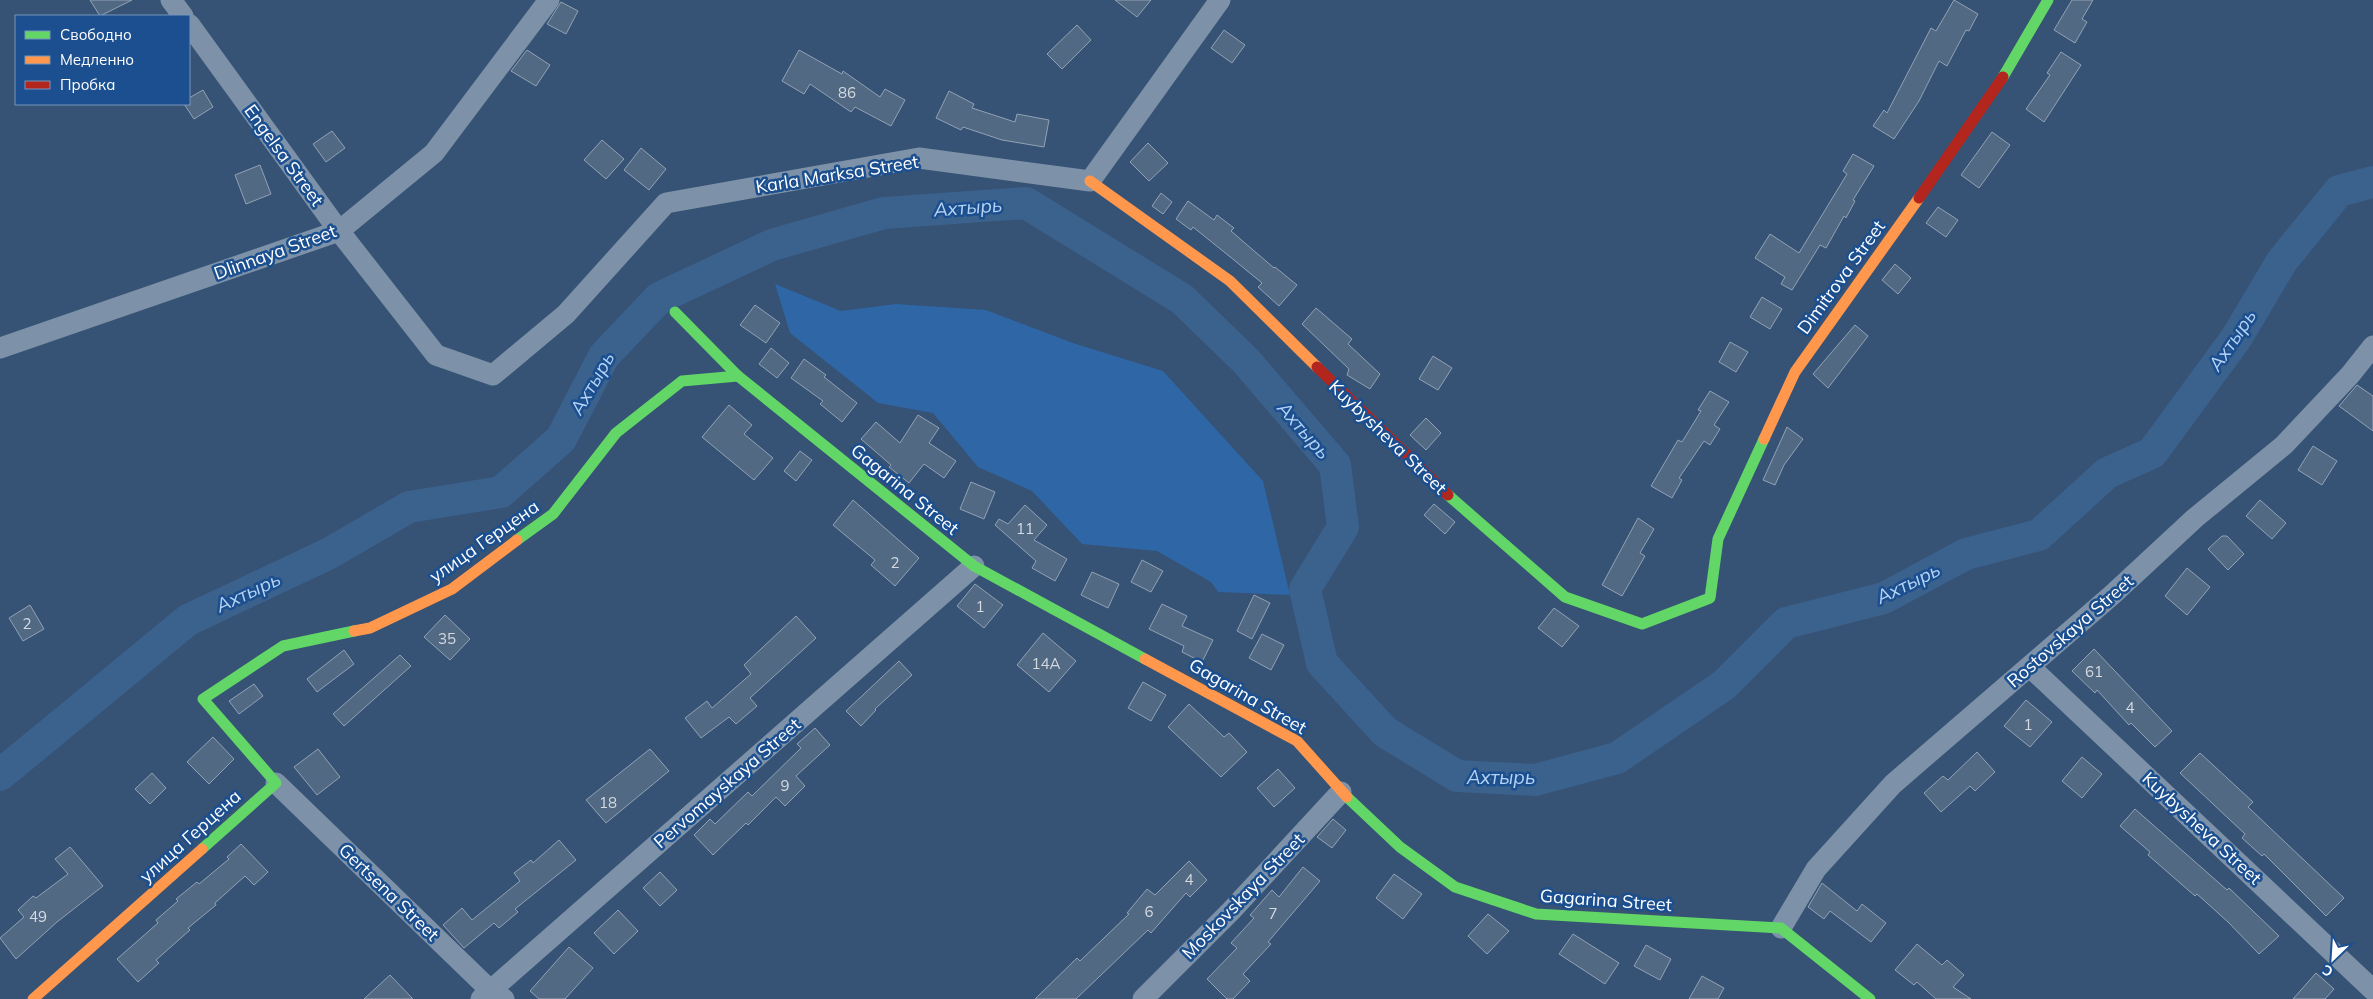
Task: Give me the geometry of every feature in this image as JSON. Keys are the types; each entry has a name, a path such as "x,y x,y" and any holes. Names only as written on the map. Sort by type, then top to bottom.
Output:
{"street":[{"path":"171,0 182,15"},
{"name":"Dlinnaya Street","path":"0,348 338,230 434,153 549,0"},
{"path":"1090,181 1220,0"},
{"name":"Dimitrova Street","path":"1710,598 1718,539 1795,372 1996,90 2048,0"},
{"name":"Engelsa Street","path":"190,25 338,230 436,355"},
{"name":"Karla Marksa Street","path":"436,355 493,375 566,314 666,203 919,158 1090,181"},
{"name":"Kuybysheva Street","path":"1090,181 1230,281 1427,477 1565,597 1642,624 1710,598"},
{"name":"Gagarina Street","path":"675,312 738,376 974,566 1297,741 1341,792 1400,847 1455,888 1536,914 1781,928"},
{"name":"Rostovskaya Street","path":"1781,928 1816,869 1893,784 2030,667 2195,518 2284,445 2350,375 2373,346"},
{"name":"улица Герцена","path":"33,999 276,783 203,699 283,646 370,628 452,589 553,514 616,433 682,382 738,376"},
{"name":"Pervomayskaya Street","path":"492,996 974,566"},
{"name":"Kuybysheva Street","path":"2030,667 2373,990"},
{"name":"Gertsena Street","path":"276,783 492,996"},
{"name":"Moskovskaya Street","path":"1143,999 1231,911 1341,792"},
{"path":"1781,928 1870,999"}],"shaded area":[{"path":"775,284 841,311 896,304 986,310 1073,343 1163,371 1263,481 1290,595 1218,592 1211,582 1157,551 1082,544 1032,491 978,467 933,413 878,403 790,333"}],"building":[{"path":"90,0 132,0 102,15 99,15"},
{"path":"1115,0 1151,0 1137,17"},
{"path":"1954,0 1978,14 1969,31 1966,30 1947,66 1939,61 1919,101 1894,139 1873,126 1884,110 1887,113 1931,28 1936,31"},
{"path":"2072,0 2093,0 2082,19 2087,22 2075,43 2054,30"},
{"path":"561,2 578,11 566,34 547,24"},
{"path":"1077,25 1091,40 1062,69 1047,54"},
{"path":"1224,30 1245,45 1232,63 1211,48"},
{"path":"527,50 550,65 536,86 511,71"},
{"path":"799,50 842,74 843,71 880,97 885,89 905,100 891,126 855,107 851,112 810,84 804,94 782,81"},
{"path":"2061,52 2081,65 2044,122 2026,109 2050,75 2047,73"},
{"path":"203,90 213,107 194,119 185,105 190,105 190,97"},
{"path":"949,91 974,104 972,108 1015,122 1017,114 1049,120 1044,147 1002,140 963,127 961,130 936,118"},
{"path":"332,131 345,148 326,162 313,144"},
{"path":"1992,132 2010,145 1979,188 1961,175"},
{"path":"602,140 624,159 606,179 584,160"},
{"path":"1148,143 1168,163 1149,181 1130,162"},
{"path":"641,148 666,169 649,190 624,170"},
{"path":"1853,154 1874,166 1853,200 1855,201 1846,218 1844,216 1826,248 1820,245 1792,290 1781,284 1785,277 1755,258 1770,234 1799,253 1847,174 1843,171"},
{"path":"260,165 271,194 246,204 235,175"},
{"path":"1161,193 1172,202 1163,214 1152,206"},
{"path":"1188,201 1214,220 1217,215 1234,228 1231,231 1297,285 1279,306 1258,287 1262,283 1193,227 1191,230 1176,219"},
{"path":"1938,207 1958,220 1946,237 1926,223"},
{"path":"1895,264 1911,278 1898,294 1882,280"},
{"path":"1762,297 1782,309 1770,329 1750,317"},
{"path":"755,305 780,323 766,343 740,325"},
{"path":"1316,308 1352,339 1348,344 1380,374 1370,389 1347,375 1349,369 1302,324"},
{"path":"1855,325 1868,336 1828,388 1813,374"},
{"path":"1730,342 1748,352 1736,372 1719,362"},
{"path":"771,348 789,363 777,378 759,364"},
{"path":"1433,356 1452,368 1438,390 1419,379"},
{"path":"804,359 826,375 824,377 857,403 842,422 820,404 823,401 791,378"},
{"path":"2357,385 2373,396 2373,431 2339,406"},
{"path":"1710,391 1729,402 1714,425 1720,429 1710,445 1704,441 1679,478 1682,480 1672,498 1651,486 1678,440 1682,442 1701,411 1698,410"},
{"path":"729,405 752,425 744,434 773,458 754,480 702,437"},
{"path":"918,415 939,428 929,443 956,461 944,478 924,464 909,483 889,467 891,465 861,439 876,422 900,443"},
{"path":"1426,418 1441,433 1426,450 1410,435"},
{"path":"1787,427 1803,439 1784,465 1775,485 1763,480"},
{"path":"2313,446 2337,461 2322,485 2298,470"},
{"path":"800,451 812,460 796,481 784,471"},
{"path":"971,482 995,492 984,519 960,509"},
{"path":"853,500 919,558 895,586 871,565 875,560 833,525"},
{"path":"2260,500 2286,523 2272,539 2246,516"},
{"path":"1434,504 1455,522 1445,534 1424,515"},
{"path":"1025,505 1047,525 1034,540 1067,559 1055,581 1032,568 1036,561 995,525 999,519 1008,524"},
{"path":"1638,518 1654,529 1640,553 1645,556 1622,596 1602,585"},
{"path":"2222,536 2227,536 2244,554 2228,570 2208,549"},
{"path":"1142,560 1163,571 1151,592 1131,582"},
{"path":"2187,568 2210,587 2187,615 2165,596"},
{"path":"1092,572 1119,584 1108,608 1081,595"},
{"path":"975,584 1003,605 984,628 957,606"},
{"path":"1254,595 1270,603 1252,639 1237,631"},
{"path":"1162,604 1187,616 1182,626 1213,640 1202,662 1182,652 1184,646 1149,629"},
{"path":"30,605 44,629 23,641 9,618"},
{"path":"1554,608 1579,626 1562,647 1538,628"},
{"path":"445,615 470,639 450,660 424,637"},
{"path":"796,616 816,638 750,698 757,706 736,724 729,717 701,738 685,718 707,701 712,708 751,674 744,665"},
{"path":"1043,633 1076,661 1049,692 1017,665"},
{"path":"1262,634 1284,645 1271,670 1249,658"},
{"path":"2094,649 2172,731 2155,747 2131,723 2129,725 2097,690 2095,693 2072,671"},
{"path":"344,650 354,664 317,692 307,679"},
{"path":"400,655 411,666 344,726 333,714"},
{"path":"899,661 912,675 875,709 861,726 846,711"},
{"path":"1143,682 1166,695 1151,721 1128,708"},
{"path":"254,684 263,696 239,714 229,701"},
{"path":"2026,700 2052,722 2030,747 2004,726"},
{"path":"1189,704 1224,737 1229,733 1247,752 1221,777 1168,727"},
{"path":"815,728 830,745 796,776 805,786 785,806 776,797 748,825 746,823 713,855 694,835 710,819 715,824 748,792 752,796 801,748 797,744"},
{"path":"213,737 234,759 209,784 187,762"},
{"path":"318,749 340,777 317,795 294,767"},
{"path":"650,749 669,771 606,823 586,800"},
{"path":"1977,752 1995,772 1975,791 1970,786 1941,812 1924,793 1943,776 1948,780"},
{"path":"2200,753 2253,802 2248,807 2344,898 2326,916 2264,854 2262,856 2242,838 2245,834 2180,773"},
{"path":"2082,757 2102,774 2082,798 2062,781"},
{"path":"1278,769 1295,788 1274,807 1257,788"},
{"path":"152,773 166,788 150,804 135,789"},
{"path":"2135,809 2227,890 2229,888 2279,936 2259,954 2228,922 2197,894 2195,896 2148,855 2150,852 2120,826"},
{"path":"1333,819 1346,830 1332,848 1317,837"},
{"path":"559,840 576,860 515,909 518,912 499,928 494,923 464,948 443,925 462,908 472,920 520,881 514,873 531,860 533,863"},
{"path":"241,844 268,872 254,885 245,876 215,903 216,905 188,928 190,930 156,960 159,963 138,982 117,959 158,923 156,920 178,901 176,899 197,882 199,884 229,859 227,857"},
{"path":"70,847 103,886 57,922 16,959 0,938 24,917 18,910 33,896 36,898 68,874 55,859"},
{"path":"1189,861 1207,880 1190,897 1186,893 1151,933 1148,930 1076,999 1035,999 1077,958 1080,961 1129,914 1127,913 1147,889 1155,895"},
{"path":"1303,867 1320,881 1268,942 1271,944 1243,974 1250,981 1233,999 1227,999 1207,979 1237,948 1231,943 1254,918 1250,915 1272,890 1279,897"},
{"path":"660,872 677,890 660,906 643,888"},
{"path":"1394,874 1422,894 1403,919 1376,898"},
{"path":"1822,883 1857,911 1862,904 1886,923 1871,942 1830,911 1824,919 1808,907"},
{"path":"618,910 638,931 614,954 594,933"},
{"path":"1488,914 1509,931 1487,954 1468,936"},
{"path":"1573,934 1619,963 1605,984 1559,954"},
{"path":"1917,944 1942,965 1947,960 1964,975 1953,987 1971,999 1936,999 1917,982 1914,985 1895,970"},
{"path":"1646,945 1671,959 1660,980 1634,966"},
{"path":"569,947 593,968 565,999 539,999 530,991"},
{"path":"2316,973 2334,989 2325,999 2293,999"},
{"path":"390,975 413,999 364,999"},
{"path":"1702,976 1724,988 1718,999 1689,999"}],"waterway":[{"name":"Ахтырь","path":"0,775 188,620 330,553 409,507 501,492 561,439 604,356 659,298 772,245 884,213 1026,203 1182,299 1246,361 1335,465 1343,527 1305,589 1322,663 1385,732 1457,776 1535,780 1617,758 1724,685 1786,623 1884,598 1966,554 2039,535 2107,473 2152,453 2237,337 2282,261 2339,191 2373,182"}],"traffic: fast":[{"path":"2003,77 2048,0"},
{"path":"675,312 738,376 974,566 1145,659"},
{"path":"517,540 553,514 616,433 682,381 738,376"},
{"path":"1448,495 1565,597 1642,624 1710,598 1718,539 1764,439"},
{"path":"202,849 276,783 203,699 283,646 354,631"},
{"path":"1347,797 1400,847 1455,887 1536,914 1781,928 1870,999"}],"traffic: slow":[{"path":"1090,181 1230,281 1317,367"},
{"path":"1764,439 1795,372 1919,198"},
{"path":"354,631 370,628 452,589 517,540"},
{"path":"1145,659 1297,741 1347,797"},
{"path":"33,999 202,849"}],"traffic: jam":[{"path":"1919,198 2003,77"},
{"path":"1317,367 1448,495"}]}
